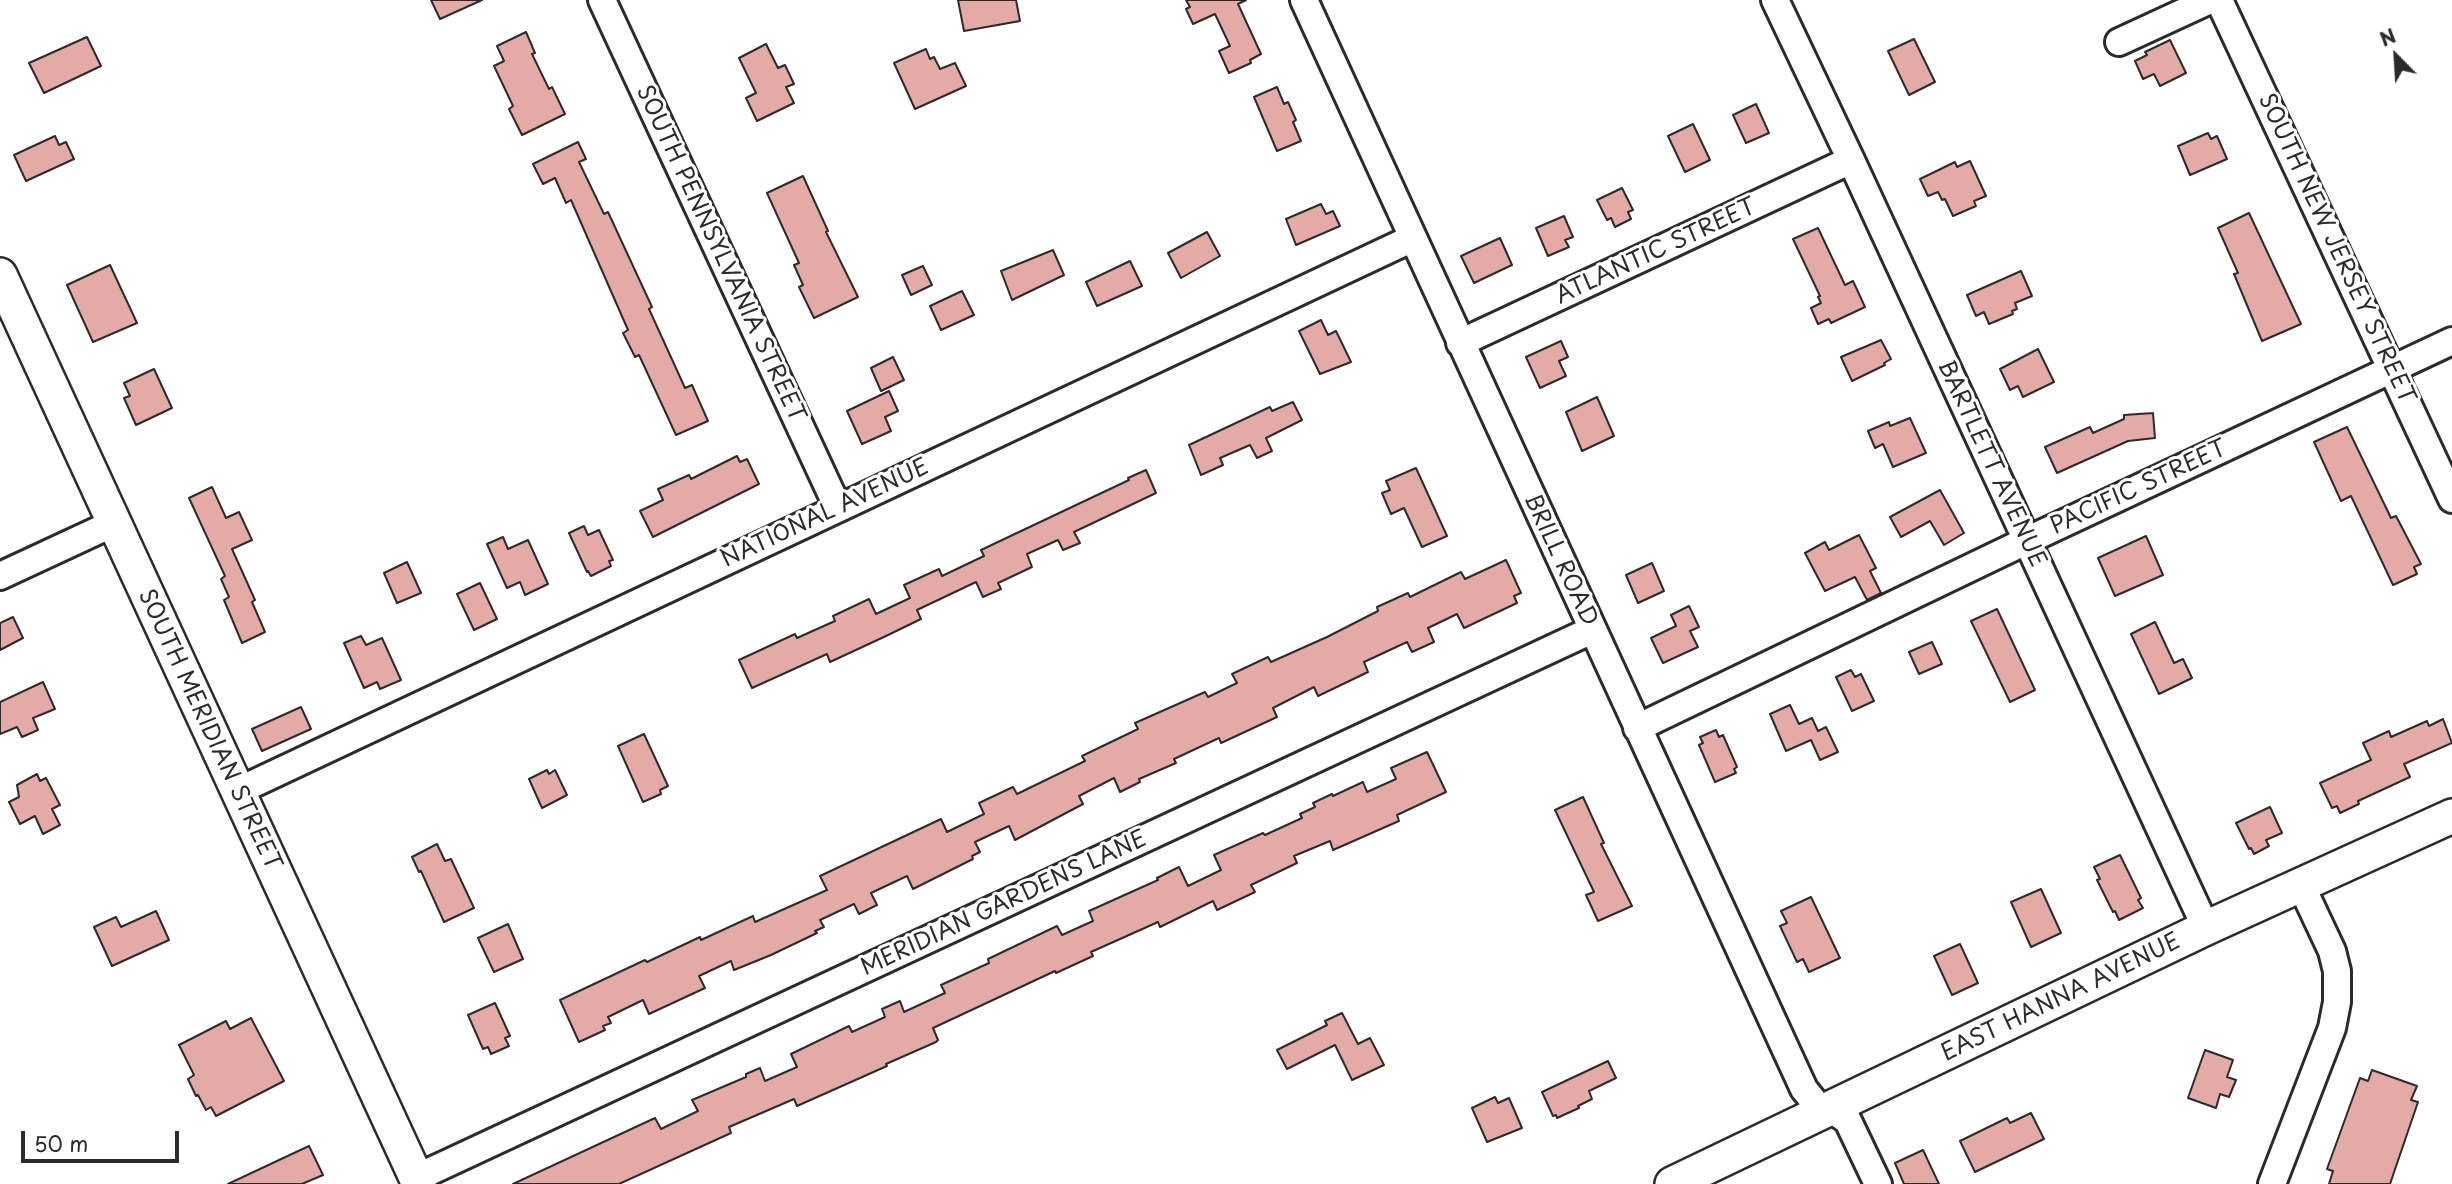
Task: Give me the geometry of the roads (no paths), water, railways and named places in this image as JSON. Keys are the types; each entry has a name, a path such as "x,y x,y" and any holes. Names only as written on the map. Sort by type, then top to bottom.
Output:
{"main road":[{"name":"SOUTH MERIDIAN STREET","path":"0,275 417,1181"},
{"name":"EAST HANNA AVENUE","path":"1672,1184 2206,928 2452,816"}],"street":[{"name":"SOUTH PENNSYLVANIA STREET","path":"601,0 838,508"},
{"name":"BRILL ROAD","path":"1304,0 1806,1093 1816,1104 1844,1118 1852,1127 1878,1184"},
{"name":"BARTLETT AVENUE","path":"1775,0 2206,928"},
{"path":"2119,42 2210,0"},
{"name":"SOUTH NEW JERSEY STREET","path":"2219,0 2452,499"},
{"name":"ATLANTIC STREET","path":"1460,343 1851,160"},
{"name":"NATIONAL AVENUE","path":"238,791 1413,238"},
{"name":"PACIFIC STREET","path":"1637,728 2452,341"},
{"path":"0,576 114,523"},
{"name":"MERIDIAN GARDENS LANE","path":"417,1181 1592,630"},
{"path":"2272,1184 2332,1028 2337,1002 2337,971 2332,951 2301,884"}]}
